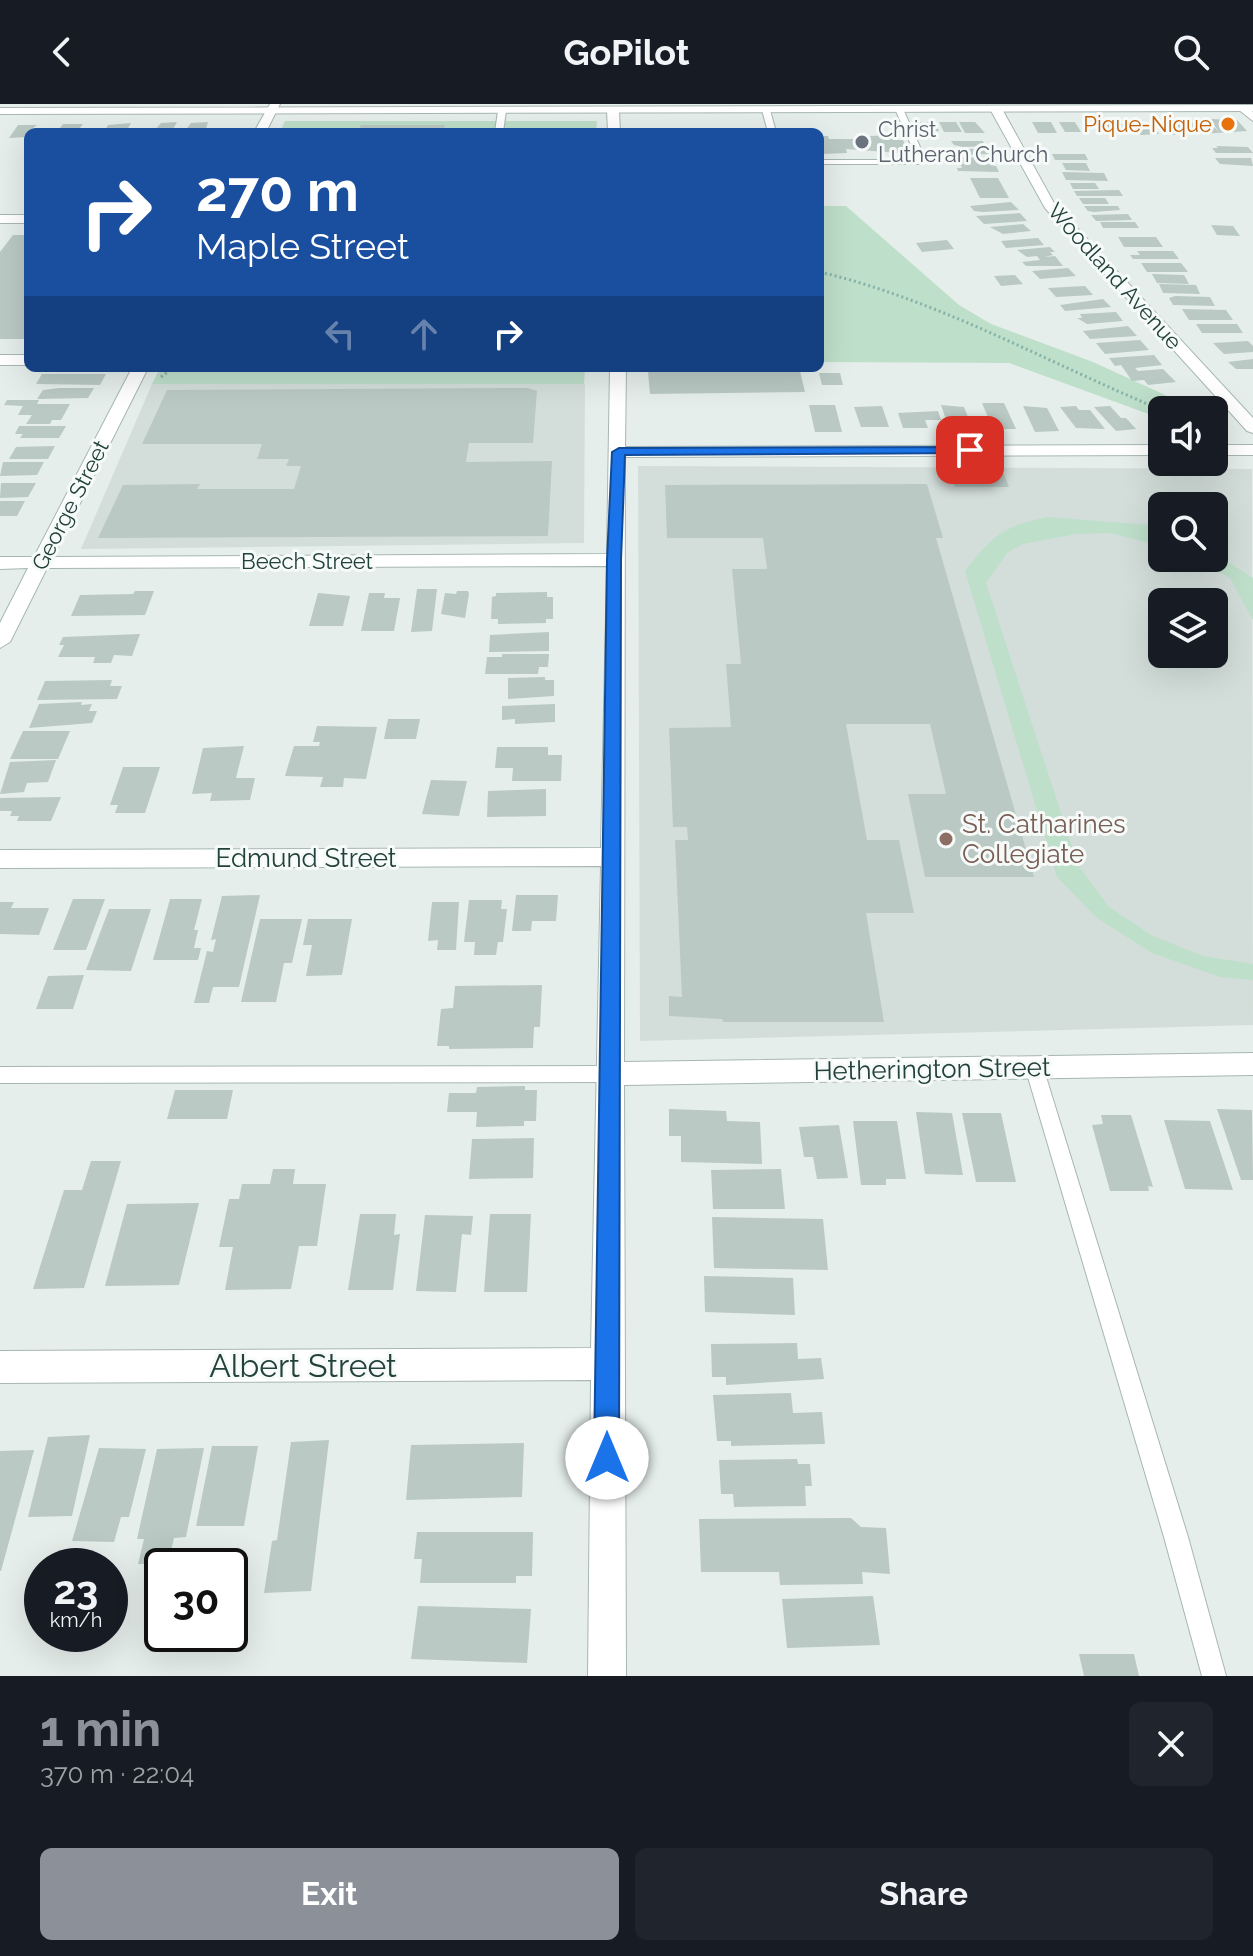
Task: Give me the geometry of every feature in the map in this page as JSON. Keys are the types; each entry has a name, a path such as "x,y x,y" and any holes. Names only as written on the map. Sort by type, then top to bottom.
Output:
{"street":[{"path":"0,111 503,108 613,111 724,107 766,110 1132,106 1248,108 1253,118"},
{"path":"262,128 273,108"},
{"name":"Woodland Avenue","path":"996,109 1049,205 1253,428"},
{"path":"613,111 614,128"},
{"path":"0,219 24,219"},
{"path":"0,360 24,360"},
{"name":"George Street","path":"0,642 138,372"},
{"path":"607,1676 607,1364 618,372"},
{"path":"619,452 1148,450"},
{"path":"1228,450 1253,450"},
{"name":"Beech Street","path":"0,563 614,560"},
{"name":"Edmund Street","path":"0,859 612,857"},
{"name":"Hetherington Street","path":"610,1074 1253,1064"},
{"name":"Albert Street","path":"0,1367 607,1364"}],"lane":[{"path":"500,128 503,108"},
{"path":"824,162 917,162 920,156 899,109"},
{"path":"766,110 771,128"},
{"path":"1034,1067 1176,1537 1214,1676"},
{"path":"0,1075 610,1074"}],"path":[{"path":"824,273 848,277 912,299 1148,404"}],"shaded area":[{"path":"152,384 585,384 584,543 81,549"},
{"name":"St. Catharines Collegiate","path":"638,466 1148,468 1148,476 1228,476 1228,469 1252,469 1253,1025 640,1041"}],"green space":[{"path":"285,121 597,121 596,128 282,128"},
{"path":"824,206 846,206 959,305 991,324 1093,362 1167,396 1148,396 1148,414 1009,363 824,362"},
{"path":"158,372 585,372 584,384 152,384"},
{"path":"1048,517 1148,525 1148,542 1110,533 1076,534 1023,544 1008,552 986,583 1078,865 1109,907 1153,936 1203,956 1253,964 1253,980 1220,977 1152,953 1097,918 1057,877 965,571 992,540 1020,524"},
{"path":"1228,562 1253,578 1253,620 1230,578 1219,572 1228,572"}],"building":[{"path":"1210,119 1237,120 1247,131 1200,134 1187,123 1209,122 1219,132"},
{"path":"177,122 174,128 157,128 161,123"},
{"path":"208,122 206,128 187,128 191,123"},
{"path":"917,122 935,122 939,131 922,133"},
{"path":"939,122 956,122 962,132 944,132"},
{"path":"959,122 975,122 985,133 965,133"},
{"path":"1032,122 1051,122 1057,133 1038,133"},
{"path":"1059,122 1075,122 1081,132 1065,132"},
{"path":"1105,122 1124,124 1130,134 1111,134"},
{"path":"1131,122 1149,122 1159,134 1141,135"},
{"path":"1161,122 1178,122 1189,134 1171,135"},
{"path":"131,123 128,128 106,128 108,125"},
{"path":"63,124 83,124 80,128 60,128"},
{"path":"18,125 37,125 24,128 24,137 9,138"},
{"path":"361,125 445,125 444,128 360,128"},
{"name":"Christ Lutheran Church","path":"894,135 896,140 903,140 907,149 898,149 900,153 846,149 847,153 824,154 824,136 829,139 871,139 870,136"},
{"path":"951,141 983,141 985,146 963,147"},
{"path":"1216,146 1248,147 1253,153 1216,153 1212,148 1218,148"},
{"path":"948,149 981,149 988,150 990,154 957,155"},
{"path":"1052,154 1085,154 1088,160 1055,160"},
{"path":"957,157 993,158 995,163 990,165 996,166 999,172 958,171 957,168 962,168"},
{"path":"1215,158 1251,158 1253,166 1220,164"},
{"path":"1062,163 1086,163 1090,171 1066,170"},
{"path":"1062,172 1104,173 1108,181 1066,180"},
{"path":"970,178 998,178 1009,198 980,198"},
{"path":"1070,183 1095,183 1099,189 1073,189"},
{"path":"1119,190 1123,196 1077,196 1074,191"},
{"path":"1079,198 1105,198 1109,204 1083,204"},
{"path":"1011,202 1019,210 983,212 974,211 970,206"},
{"path":"1084,206 1118,206 1120,210 1094,212"},
{"path":"1020,213 1027,221 984,224 976,216"},
{"path":"1128,214 1132,220 1096,221 1091,215"},
{"path":"1100,222 1135,222 1139,228 1103,228"},
{"path":"1023,224 1031,231 1003,234 990,227"},
{"path":"1211,225 1233,226 1240,236 1217,235"},
{"path":"13,235 24,235 24,339 0,339 0,252"},
{"path":"1118,237 1156,237 1163,247 1124,247"},
{"path":"1038,238 1044,245 1006,248 1001,241"},
{"path":"947,240 954,249 922,252 916,243"},
{"path":"1050,247 1055,252 1044,257 1055,256 1063,266 1026,266 1022,262 1040,260 1037,256 1027,257 1017,250"},
{"path":"1137,251 1173,251 1179,259 1133,259 1130,255 1140,255"},
{"path":"1141,263 1181,263 1188,272 1147,272"},
{"path":"1068,268 1076,276 1040,279 1032,271"},
{"path":"1152,274 1184,275 1189,284 1157,283"},
{"path":"1015,275 1023,284 1001,286 994,276"},
{"path":"1159,284 1196,285 1200,294 1163,293"},
{"path":"1085,286 1093,295 1056,297 1048,288"},
{"path":"1210,297 1215,306 1173,305 1169,298"},
{"path":"1103,299 1111,307 1065,311 1060,305"},
{"path":"1182,309 1226,310 1233,320 1189,320"},
{"path":"1116,312 1123,321 1087,324 1077,318 1082,318 1080,314"},
{"path":"1196,324 1237,324 1243,333 1202,333"},
{"path":"1128,326 1137,336 1090,339 1083,331"},
{"path":"1140,340 1149,350 1105,354 1096,343"},
{"path":"1248,341 1253,346 1253,352 1224,354 1213,343"},
{"path":"1154,355 1162,365 1135,368 1138,371 1163,369 1176,382 1148,385 1144,380 1132,381 1121,365 1115,366 1109,358"},
{"path":"1253,359 1253,369 1236,369 1228,362"},
{"path":"648,372 800,372 805,392 650,394"},
{"path":"819,373 840,373 843,385 822,385"},
{"path":"42,374 106,374 100,385 36,384"},
{"path":"94,388 88,398 37,399 43,390"},
{"path":"528,388 537,391 533,443 469,443 466,462 552,461 548,536 98,538 123,485 200,484 197,489 294,489 301,466 286,466 289,459 257,459 262,444 142,444 167,390"},
{"path":"7,400 70,404 61,420 52,420 50,424 26,424 32,415 18,415 23,406 4,405"},
{"path":"982,403 1004,403 1016,429 993,429"},
{"path":"809,405 835,405 842,432 815,432"},
{"path":"941,405 964,407 974,432 950,432"},
{"path":"882,406 889,427 861,427 854,407"},
{"path":"1023,406 1047,408 1059,431 1035,432"},
{"path":"1076,406 1079,410 1090,410 1105,429 1076,428 1060,407"},
{"path":"1110,406 1136,429 1116,431 1094,407"},
{"path":"938,411 941,420 925,420 928,428 903,428 898,413"},
{"path":"19,426 66,426 59,438 20,438 23,434 15,434"},
{"path":"55,446 48,459 9,459 16,447"},
{"path":"3,462 44,462 37,475 0,476"},
{"path":"951,473 1004,474 1009,487 955,487"},
{"path":"1,483 36,483 28,497 0,498"},
{"path":"927,484 943,538 936,538 1034,877 925,877 908,794 946,794 930,724 846,724 867,840 899,840 914,913 866,913 884,1022 723,1022 722,1019 669,1016 669,996 682,997 675,840 688,840 687,827 673,827 669,728 731,727 726,664 741,664 732,569 767,569 763,538 667,538 665,485"},
{"path":"0,501 25,501 17,516 0,516"},
{"path":"417,589 437,589 432,631 411,632"},
{"path":"135,591 154,591 145,615 71,616 80,595 133,594"},
{"path":"457,591 468,591 469,594 465,618 441,614 445,593 456,594"},
{"path":"547,592 547,597 553,597 553,619 546,619 546,623 498,624 498,619 491,619 492,597 496,593"},
{"path":"318,593 350,596 343,626 309,626"},
{"path":"369,593 385,593 384,598 400,598 394,631 361,631"},
{"path":"549,632 549,651 489,652 490,635"},
{"path":"140,634 132,656 114,655 111,663 93,663 95,657 58,657 64,645 59,645 63,637"},
{"path":"502,654 549,654 548,667 539,667 538,674 485,674 487,657 502,657"},
{"path":"545,677 545,680 554,680 554,696 508,699 508,678"},
{"path":"112,680 110,686 122,686 117,699 37,700 45,681"},
{"path":"82,702 81,705 92,704 89,711 97,711 92,723 29,728 39,704"},
{"path":"555,704 555,722 515,724 515,719 502,720 502,706"},
{"path":"388,719 420,719 416,739 384,739"},
{"path":"317,726 377,727 366,779 344,778 343,787 320,787 323,777 285,776 294,746 319,746 320,742 313,742"},
{"path":"23,731 70,731 58,759 10,759"},
{"path":"244,746 236,778 255,778 250,800 210,801 212,793 192,794 203,748"},
{"path":"497,747 548,747 548,755 562,755 561,781 512,781 513,768 495,768"},
{"path":"56,760 48,782 27,783 24,792 0,794 10,762"},
{"path":"123,767 160,767 145,813 115,813 118,805 110,805"},
{"path":"431,780 467,781 459,816 422,814"},
{"path":"546,789 546,816 487,817 488,791"},
{"path":"61,797 51,821 17,821 19,816 10,816 12,811 0,811 0,798"},
{"path":"260,895 239,987 213,987 209,1003 194,1003 207,951 213,952 216,939 211,940 222,896"},
{"path":"516,895 558,895 556,921 532,921 531,931 512,931"},
{"path":"73,899 105,899 86,950 53,950"},
{"path":"170,899 202,899 194,930 198,930 194,948 201,948 198,960 153,960"},
{"path":"469,900 502,900 501,909 507,909 503,942 498,942 496,955 474,955 475,942 464,942"},
{"path":"0,902 14,902 11,908 49,908 39,935 0,934"},
{"path":"432,902 459,902 456,950 437,950 438,940 428,941"},
{"path":"109,909 151,909 131,971 86,970"},
{"path":"260,919 302,919 292,963 284,963 276,1002 241,1002"},
{"path":"308,919 352,919 342,975 306,976 312,945 303,945"},
{"path":"84,975 73,1009 36,1009 48,976"},
{"path":"542,985 540,1027 534,1027 533,1048 449,1049 449,1046 437,1046 441,1009 453,1008 455,986"},
{"path":"525,1086 525,1090 537,1090 536,1121 524,1121 524,1126 476,1127 477,1112 447,1112 449,1093 476,1093 477,1087"},
{"path":"175,1090 233,1090 227,1119 167,1119"},
{"path":"669,1109 726,1111 727,1121 760,1122 762,1164 681,1162 681,1136 669,1136"},
{"path":"1217,1109 1252,1110 1253,1180 1241,1180"},
{"path":"916,1112 952,1113 963,1175 925,1174"},
{"path":"962,1113 1001,1113 1016,1182 976,1182"},
{"path":"1101,1115 1131,1115 1153,1187 1148,1186 1149,1191 1110,1191 1092,1125 1103,1124"},
{"path":"1164,1120 1210,1121 1233,1190 1185,1189"},
{"path":"853,1121 897,1121 906,1179 886,1179 886,1185 861,1185"},
{"path":"839,1125 848,1178 817,1179 813,1157 804,1157 799,1127"},
{"path":"534,1138 533,1178 469,1179 472,1139"},
{"path":"91,1161 121,1161 84,1288 33,1289 64,1190 82,1190"},
{"path":"273,1169 295,1169 293,1184 326,1184 317,1246 299,1246 291,1289 225,1290 233,1247 219,1247 229,1199 239,1199 242,1184 270,1184"},
{"path":"781,1169 785,1209 713,1209 711,1170"},
{"path":"199,1203 179,1285 105,1286 127,1204"},
{"path":"360,1214 396,1214 394,1235 400,1234 393,1290 348,1290"},
{"path":"490,1214 531,1214 527,1292 484,1292"},
{"path":"425,1215 473,1216 471,1235 462,1234 456,1292 416,1291"},
{"path":"712,1217 823,1219 828,1270 714,1268"},
{"path":"704,1276 793,1278 795,1315 705,1312"},
{"path":"797,1343 798,1359 821,1358 824,1379 726,1385 726,1377 712,1377 711,1344"},
{"path":"791,1393 793,1413 822,1412 825,1444 731,1446 731,1441 717,1441 713,1395"},
{"path":"90,1435 72,1516 28,1517 48,1437"},
{"path":"329,1440 311,1591 264,1593 272,1541 277,1540 291,1442"},
{"path":"524,1443 522,1497 406,1500 411,1445"},
{"path":"212,1446 258,1446 244,1526 196,1526"},
{"path":"99,1448 146,1449 129,1517 121,1517 114,1542 72,1541"},
{"path":"204,1448 186,1537 174,1538 172,1548 144,1548 144,1564 138,1564 144,1539 137,1539 157,1449"},
{"path":"34,1450 1,1571 0,1571 0,1451"},
{"path":"797,1459 798,1464 810,1464 812,1486 805,1486 806,1506 734,1507 733,1494 721,1494 719,1460"},
{"path":"851,1518 861,1527 886,1528 890,1574 862,1572 863,1584 780,1585 779,1572 701,1572 699,1519"},
{"path":"417,1532 533,1532 532,1576 516,1576 516,1583 420,1583 422,1559 414,1559"},
{"path":"873,1596 880,1645 787,1648 782,1599"},
{"path":"418,1606 531,1609 527,1663 411,1659"},
{"path":"1079,1654 1134,1654 1139,1676 1084,1676"}],"place":[{"name":"Pique-Nique","path":"1228,124"},
{"name":"Christ Lutheran Church","path":"862,142"},
{"name":"St. Catharines Collegiate","path":"946,839"}],"route":[{"path":"607,1458 614,560 619,452 970,450"}]}
